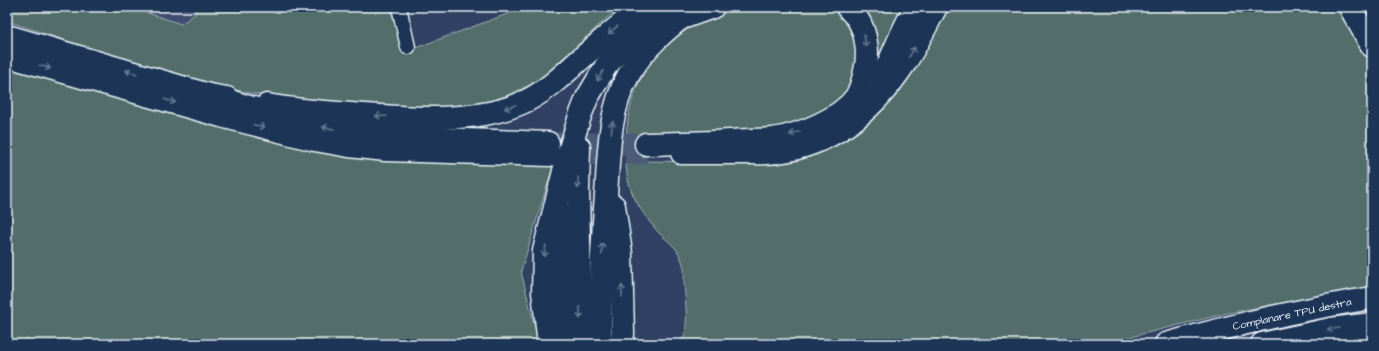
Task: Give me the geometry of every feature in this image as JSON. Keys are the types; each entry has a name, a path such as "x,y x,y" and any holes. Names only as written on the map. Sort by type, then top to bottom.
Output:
{"highway":[{"path":"208,95 277,107 371,116 455,117 490,114 515,106 541,92 555,82 621,24 644,7"},
{"path":"549,344 543,292 544,251 568,155 587,98 606,66 638,30 671,14 695,7"},
{"path":"601,344 601,253 608,166 615,108 623,86 637,62 671,14 713,7"},
{"path":"847,7 857,19 864,34 867,51 866,67 863,83 856,97 836,116 799,132 773,139 700,143 647,148 775,153 802,147 821,140 846,127 880,96 906,63 936,7"},
{"path":"860,115 886,70 908,18 916,7"},
{"path":"1350,7 1371,44"},
{"path":"1359,7 1371,44"},
{"path":"7,36 314,126 383,137 549,149 386,150 349,146 315,140 221,116 7,56"},
{"path":"580,116 578,191 581,344"},
{"path":"608,166 621,254 623,334 621,344"},
{"path":"561,186 561,292 564,344"},
{"name":"Complanare TPU destra","path":"1166,344 1226,328 1310,309 1372,298"},
{"path":"1262,344 1331,330 1372,324"},
{"path":"1348,344 1372,340"}],"street":[{"path":"399,7 408,47"}],"shaded area":[{"path":"130,7 193,7 196,13 181,24"}],"green space":[{"path":"7,7 130,7 181,24 196,13 193,7 393,7 402,53 526,7 619,7 537,82 487,104 441,109 292,102 176,77 7,21"},
{"path":"729,7 836,7 853,27 860,54 845,99 785,130 648,134 646,161 781,161 811,155 838,144 860,130 884,107 949,7 1340,7 1356,38 1372,59 1372,287 1228,313 1102,344 679,344 685,333 686,321 684,266 676,249 659,233 640,208 629,185 626,162 626,139 629,114 635,92 644,73 656,56 670,42 687,30"},
{"path":"861,7 908,7 874,76"},
{"path":"7,62 554,163 521,271 539,344 7,344"}],"tunnel":[{"path":"548,143 646,144"},
{"path":"559,154 648,153"}]}
